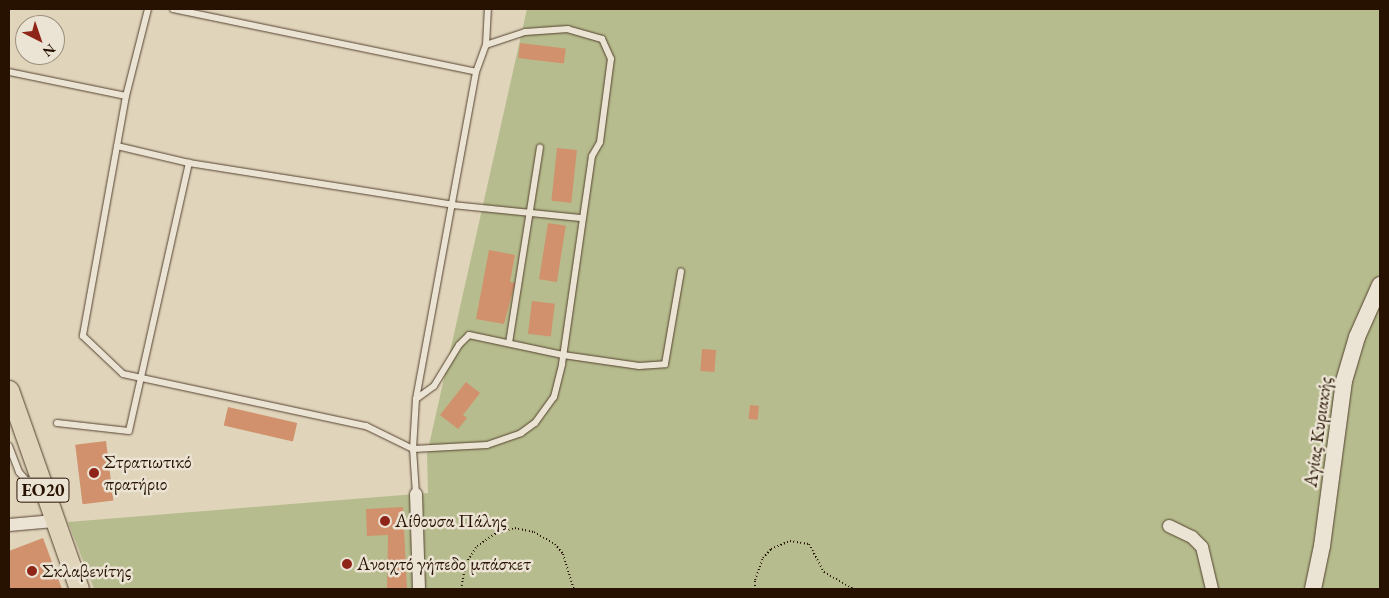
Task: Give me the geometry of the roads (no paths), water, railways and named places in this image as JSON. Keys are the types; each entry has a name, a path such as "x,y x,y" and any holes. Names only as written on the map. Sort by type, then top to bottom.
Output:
{"main road":[{"name":"ΕΟ20","path":"9,390 16,420 79,589"}],"street":[{"name":"Αγίας Κυριακής","path":"1313,589 1322,546 1344,381 1357,337 1380,285"},
{"path":"416,494 419,589"},
{"path":"9,525 54,521"},
{"path":"1169,526 1192,538 1202,547 1212,589"}],"lane":[{"path":"148,9 126,96 83,336 123,374 366,426 413,449 487,445 521,433 535,423 554,397 563,355 592,156 600,142 610,59 602,39 568,29 525,32 486,45"},
{"path":"173,9 476,72"},
{"path":"416,494 413,449 416,399 476,72 486,45 488,9"},
{"path":"9,72 126,96"},
{"path":"117,146 189,163 453,205 582,218"},
{"path":"509,343 528,213 540,148"},
{"path":"57,423 129,431 189,163"},
{"path":"416,399 434,386 459,345 470,335 563,355 639,366 665,364 681,271"},
{"path":"9,446 18,472 26,480 40,481"}],"place":[{"name":"Στρατιωτικό πρατήριο","path":"94,473"},
{"name":"Αίθουσα Πάλης","path":"385,521"},
{"name":"Ανοιχτό γήπεδο μπάσκετ","path":"347,564"},
{"name":"Σκλαβενίτης","path":"32,571"}]}
